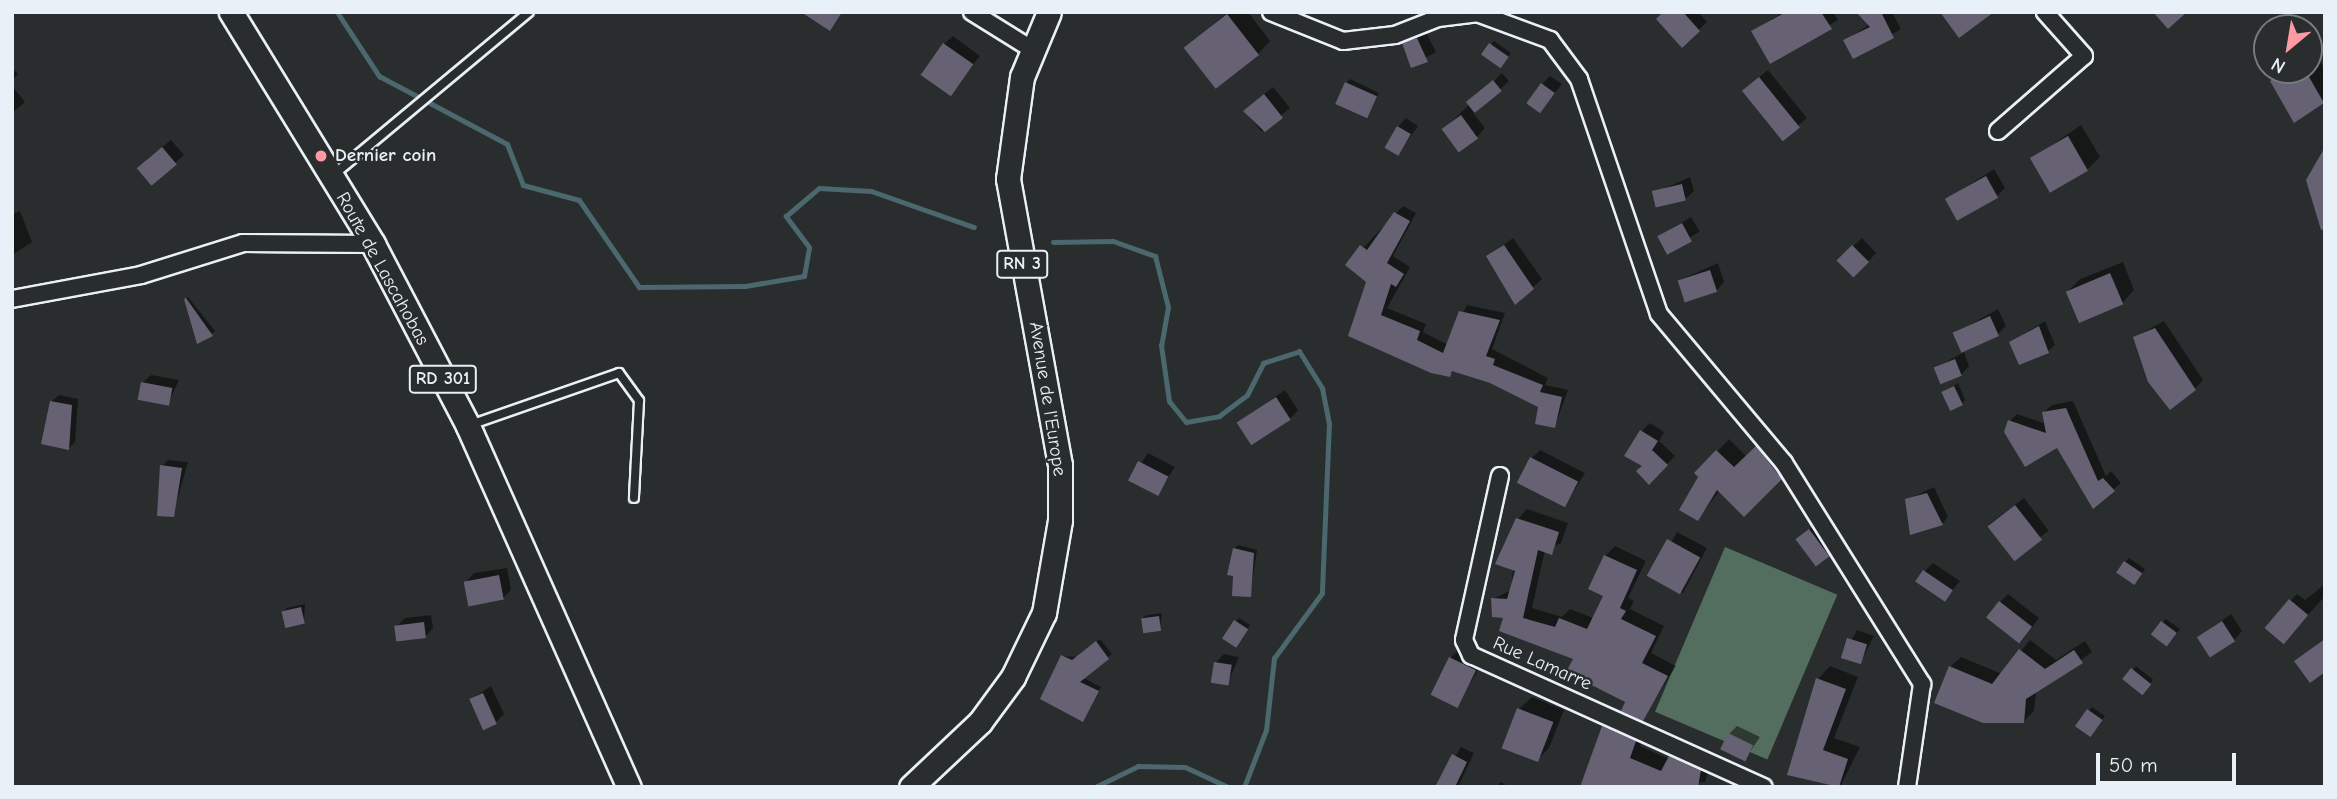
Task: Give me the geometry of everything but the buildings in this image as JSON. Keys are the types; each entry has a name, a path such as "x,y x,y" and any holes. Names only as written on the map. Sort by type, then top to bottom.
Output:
{"main road":[{"name":"Route de Lascahobas","path":"230,12 373,244 468,426 563,628 617,777 629,787"},
{"name":"Avenue de l'Europe","path":"911,787 956,751 1013,677 1044,613 1060,520 1060,465 1008,179 1010,130 1033,50 1049,12"}],"street":[{"path":"972,12 1033,50"},
{"path":"1270,12 1343,41 1395,35 1438,18 1477,13 1550,40 1579,79 1659,314 1784,463 1922,684 1907,787"},
{"path":"1998,131 2084,56 2045,12"},
{"path":"12,299 141,275 243,243 373,244"},
{"name":"Rue Lamarre","path":"1500,476 1466,648 1764,787"},
{"path":"1721,787 1735,774"}],"lane":[{"path":"330,177 428,102 529,12"},
{"path":"468,426 619,373 639,401 634,498"}],"green space":[{"path":"1725,547 1837,595 1767,759 1655,712"}],"waterway":[{"path":"337,12 379,76 507,144 523,185 579,200 639,287 745,286 804,276 809,247 786,216 819,188 871,191 974,227"},
{"path":"1053,242 1113,241 1155,256 1168,307 1161,345 1169,401 1186,422 1219,416 1247,395 1263,363 1299,351 1322,388 1329,423 1322,593 1274,658 1266,730 1244,787"},
{"path":"1095,787 1138,766 1185,767 1228,787"}],"place":[{"name":"Dernier coin","path":"321,156"}]}
